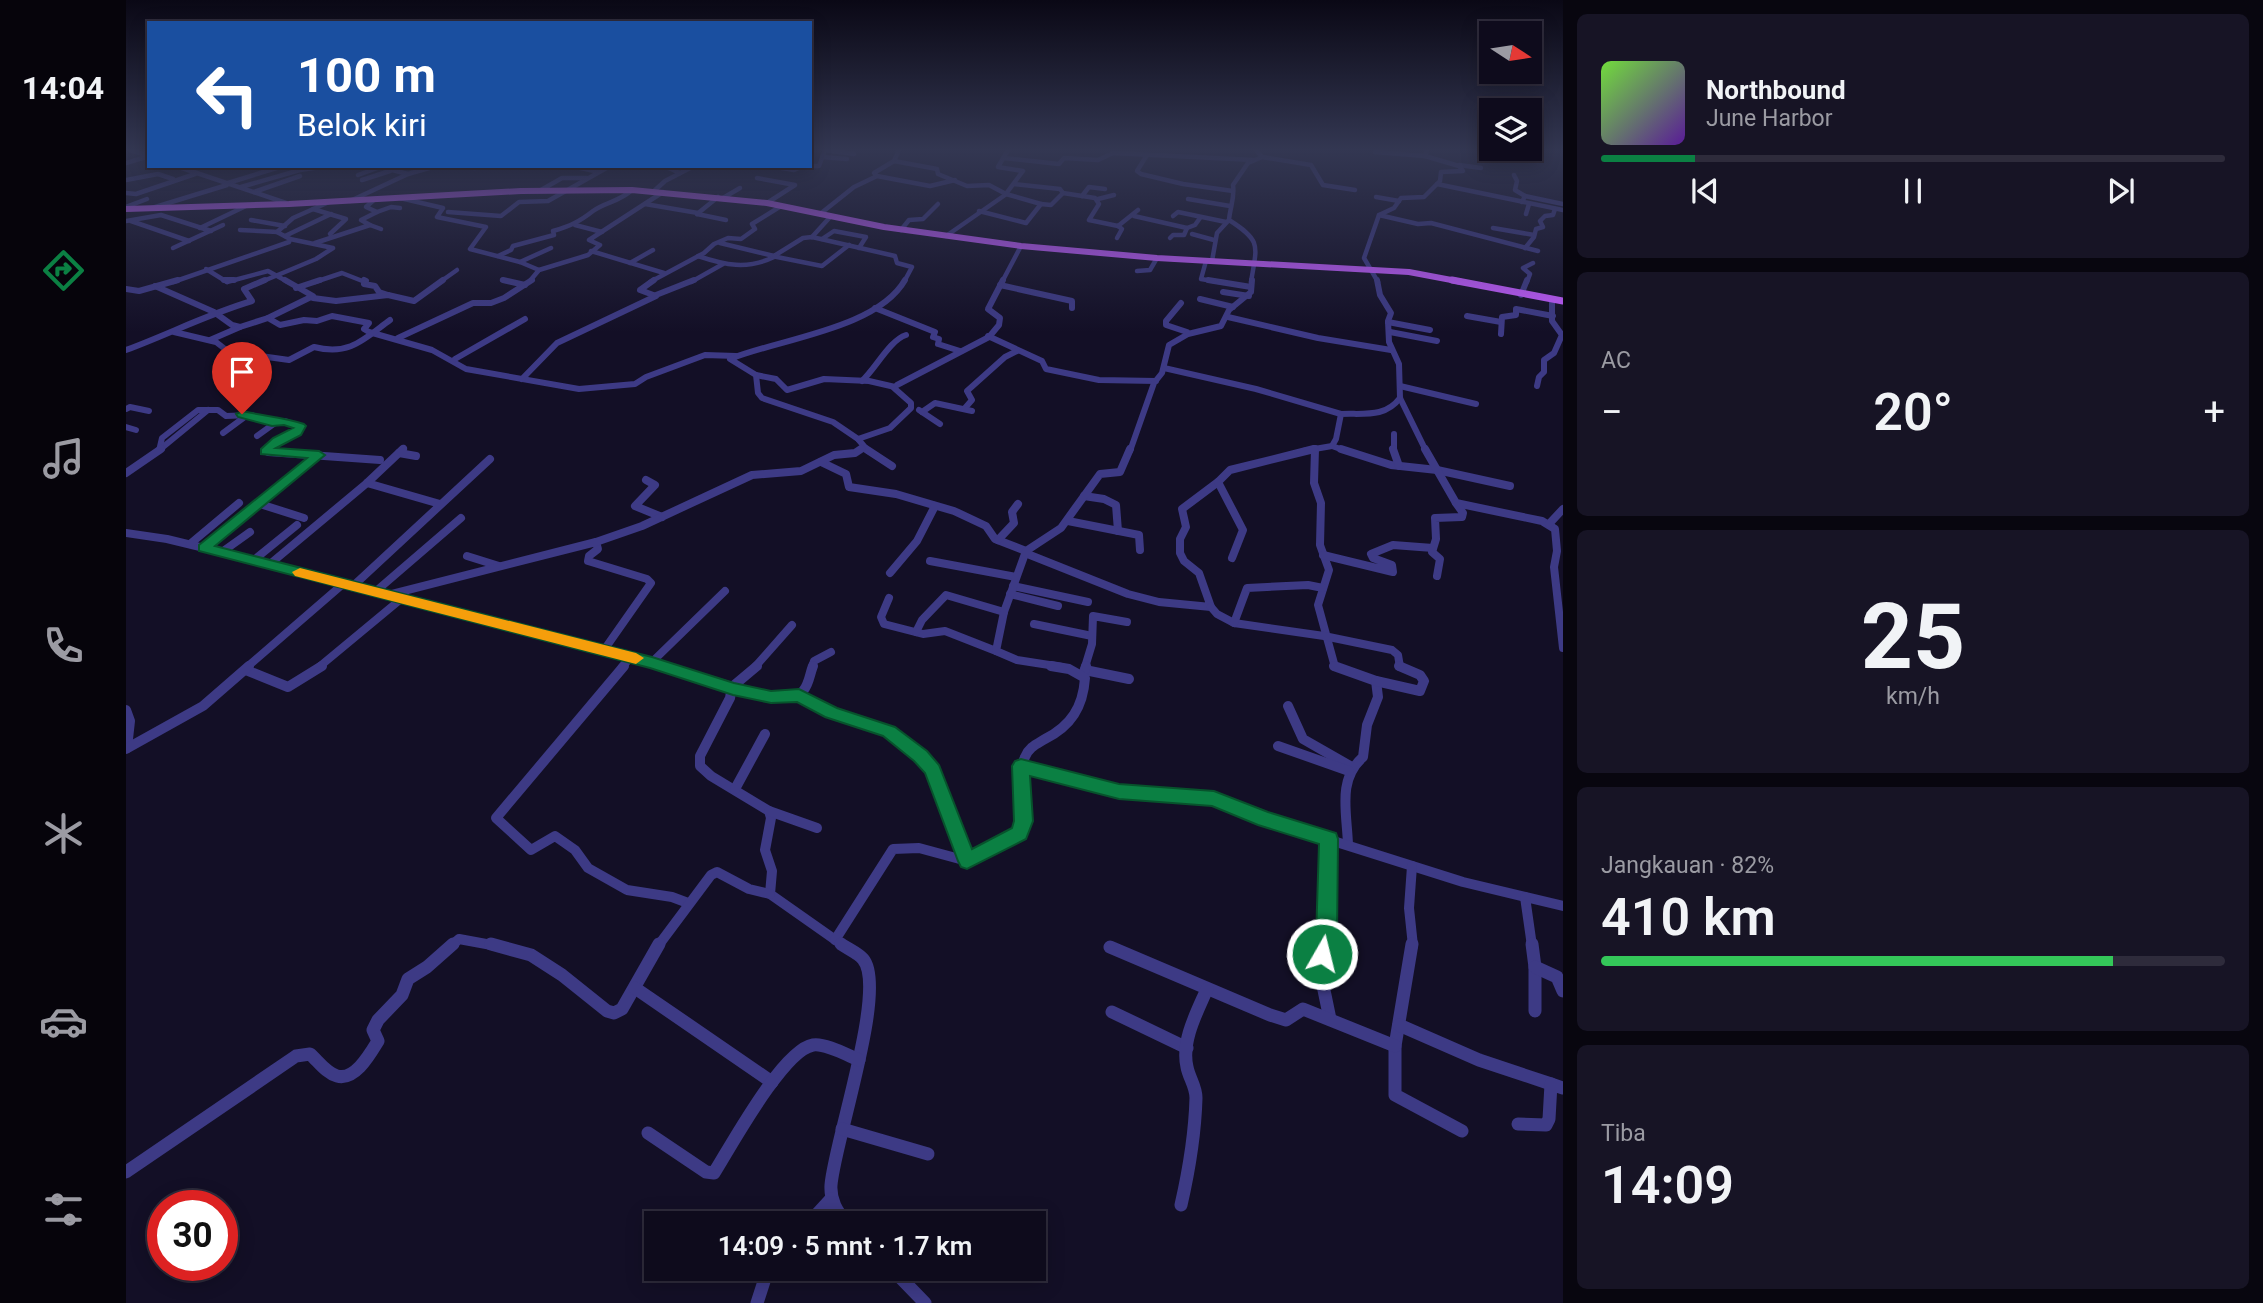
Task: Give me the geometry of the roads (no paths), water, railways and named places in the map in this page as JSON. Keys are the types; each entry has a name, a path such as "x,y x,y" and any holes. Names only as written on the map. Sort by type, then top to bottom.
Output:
{"main road":[{"path":"804,211 901,230 1021,246 1157,258 1372,269 1440,277 1521,295 1563,301"}],"street":[{"path":"200,228 236,211"},
{"path":"240,230 264,234 278,232 293,218 309,211"},
{"path":"320,211 346,220 331,232 331,236"},
{"path":"380,211 362,219 380,229"},
{"path":"508,211 501,216 441,212 436,216 487,227 470,249 520,262 538,270 591,251 600,244 589,241 635,211"},
{"path":"498,256 511,250 513,246 575,225 591,217 593,211"},
{"path":"685,211 726,220"},
{"path":"656,295 639,289 726,239 741,239 755,229 752,224 773,211"},
{"path":"820,214 824,211"},
{"path":"901,230 909,220 923,219 931,211"},
{"path":"946,236 963,220 979,211 1026,223 1036,211"},
{"path":"1095,211 1091,217 1108,220 1108,224 1122,229 1117,238"},
{"path":"1229,211 1227,221 1221,225 1214,240 1201,279 1250,292"},
{"path":"1388,211 1379,215 1364,258 1379,282 1380,295 1391,313 1388,322 1391,350 1399,364 1400,398 1437,470 1463,513 1462,517 1435,517 1436,539 1432,552 1440,563 1437,576"},
{"path":"1525,248 1536,229 1543,227 1540,222 1543,217 1552,216 1554,211"},
{"path":"996,650 1004,612 1025,552 1055,533 1068,521 1100,474 1120,472 1124,468 1132,437 1164,368 1169,345 1187,332 1219,327 1228,317 1227,312 1250,292 1256,263 1251,234 1227,221 1178,212 1172,215 1180,218"},
{"path":"1118,226 1136,213 1188,228"},
{"path":"126,289 139,292 285,244 287,238 331,214"},
{"path":"465,221 473,214"},
{"path":"128,221 158,215 211,231"},
{"path":"1379,215 1418,224 1431,223 1538,251"},
{"path":"812,237 831,216"},
{"path":"150,227 172,218"},
{"path":"1170,238 1173,234 1184,235 1200,218"},
{"path":"251,220 285,226"},
{"path":"128,221 189,241"},
{"path":"173,248 224,224 216,221"},
{"path":"842,243 860,222"},
{"path":"314,243 370,225"},
{"path":"575,225 602,232"},
{"path":"1493,228 1534,235"},
{"path":"822,239 832,231 867,238 859,248"},
{"path":"126,350 174,332 214,312 252,301 244,289 316,259 333,248 287,238 276,233 278,232"},
{"path":"1192,234 1214,240"},
{"path":"698,256 742,268 786,251 803,238 812,237 897,256 897,263 912,269 901,289 875,308 849,321 730,360 756,375 776,379 788,390 824,379 862,381 895,387 960,351 979,344 988,336 1001,321 988,310 1021,246"},
{"path":"720,243 822,266 849,245"},
{"path":"520,262 551,248"},
{"path":"630,263 653,250"},
{"path":"591,251 664,273"},
{"path":"1137,271 1150,270 1157,258"},
{"path":"1521,295 1530,274 1522,268 1534,262"},
{"path":"522,379 557,343 648,302 656,295 682,286 723,264"},
{"path":"206,269 227,282 262,271 279,276 313,298 336,301 388,295"},
{"path":"296,288 343,273 366,281 365,284 375,286 379,292 414,301 457,270"},
{"path":"398,338 473,303 497,301 534,279 538,270"},
{"path":"502,280 524,285"},
{"path":"1000,285 1072,301 1072,308"},
{"path":"155,286 214,312 232,325 240,327"},
{"path":"1223,292 1250,292"},
{"path":"209,340 313,298"},
{"path":"1200,299 1233,307"},
{"path":"1538,386 1539,377 1544,372 1544,360 1554,353 1561,338 1561,330 1553,323 1552,300"},
{"path":"1181,303 1166,321 1166,325 1187,332"},
{"path":"875,308 935,332 933,337 939,339 939,344 960,351"},
{"path":"1501,334 1504,315 1516,315 1516,309 1553,316"},
{"path":"268,318 280,325 304,320 317,321 332,316 382,326"},
{"path":"1467,316 1502,323"},
{"path":"1228,317 1318,338 1391,350"},
{"path":"455,359 525,319"},
{"path":"174,332 209,340 239,354 289,360 314,347 337,351 356,345 390,320"},
{"path":"1388,322 1430,330"},
{"path":"369,323 364,329 371,333 398,338 455,359 461,366 474,372 579,389 633,384 705,355 736,356"},
{"path":"1390,332 1437,341"},
{"path":"862,381 878,366 897,338 906,335"},
{"path":"988,336 1004,341 1017,351 1044,362 1046,369 1070,376 1090,376 1115,382 1137,379 1156,381"},
{"path":"922,412 935,403 969,410 972,400 967,391 1005,357 1017,351"},
{"path":"1164,368 1256,389 1341,414 1381,414 1393,407 1400,398"},
{"path":"756,375 758,393 762,398 819,415 858,439 863,447 892,466"},
{"path":"1400,386 1475,404"},
{"path":"895,387 912,405 940,424"},
{"path":"858,439 890,428 912,405"},
{"path":"126,409 130,407 149,411"},
{"path":"126,473 163,447 162,440 165,435 195,411 221,411 226,416 248,415 275,423"},
{"path":"1332,446 1337,438 1336,426 1341,414"},
{"path":"223,433 248,415"},
{"path":"257,436 275,423 285,421 300,428 271,445 266,452 380,460"},
{"path":"126,427 136,430"},
{"path":"1394,433 1392,446 1399,466"},
{"path":"1315,448 1314,483 1321,503 1320,545 1329,570 1318,605 1324,636 1335,668 1420,691 1424,681 1421,676 1399,667 1398,655 1394,651 1324,636 1234,623 1217,614 1211,607 1199,573 1183,558 1180,539 1186,527 1182,509 1230,470 1315,448 1332,446 1356,456 1399,466 1437,470 1510,486"},
{"path":"386,595 596,542 662,517 752,475 801,471 841,453 855,453 863,447"},
{"path":"270,564 368,483 402,451 416,456"},
{"path":"204,548 319,455"},
{"path":"126,748 204,706 490,459"},
{"path":"821,462 846,474 849,487 896,494 958,512 986,526 991,536 998,540 1128,594 1158,601 1211,607"},
{"path":"646,480 655,485 635,506 662,517"},
{"path":"1218,482 1243,530 1232,558"},
{"path":"368,483 440,504"},
{"path":"1084,496 1104,499 1116,505 1118,531"},
{"path":"190,544 239,503"},
{"path":"1456,503 1493,509 1549,524 1556,531 1554,567 1563,648"},
{"path":"254,560 301,521 260,504"},
{"path":"998,540 1014,523 1012,512 1018,504"},
{"path":"890,573 917,541 935,506"},
{"path":"1549,524 1563,509"},
{"path":"375,592 461,517"},
{"path":"1068,521 1139,535 1140,550"},
{"path":"222,552 250,532"},
{"path":"126,533 190,544 270,564 343,588 375,592 652,662 732,691 771,697 801,696 841,716 889,732 920,756 932,770 967,861"},
{"path":"596,542 598,549 589,556 588,561 647,579 650,583 604,650"},
{"path":"1323,555 1393,572 1392,565 1373,558 1371,554 1379,548 1392,545 1433,548"},
{"path":"467,556 500,566"},
{"path":"930,561 1013,586 1088,601"},
{"path":"1234,623 1247,588 1308,585 1323,588"},
{"path":"1013,586 1058,606"},
{"path":"652,662 725,591"},
{"path":"916,632 922,620 946,595 1004,612"},
{"path":"889,598 881,621 916,632 945,632 996,650 1009,658 1129,679"},
{"path":"246,670 288,687 293,686 340,653 401,599"},
{"path":"835,940 893,849 919,848 967,861 1020,833 1023,821 1021,766 1030,748 1065,728 1077,716 1083,697 1084,672 1094,615 1127,622"},
{"path":"1034,624 1092,636"},
{"path":"792,625 732,691 699,761 704,771 769,811 817,828"},
{"path":"801,696 814,661 831,652"},
{"path":"631,657 496,818 531,850 555,836 575,850 589,868 627,890 672,897 688,903"},
{"path":"1348,845 1346,780 1350,769 1363,757 1366,749 1367,725 1378,697 1376,681"},
{"path":"1288,706 1303,739 1350,769"},
{"path":"126,710 130,721 126,748"},
{"path":"735,789 765,734"},
{"path":"1278,746 1350,769"},
{"path":"1021,766 1119,792 1214,798 1264,819 1412,866 1563,906"},
{"path":"769,811 771,818 765,850 772,871 770,894"},
{"path":"1329,839 1326,938 1320,971 1330,1020"},
{"path":"1412,866 1409,908 1413,951 1395,1046 1396,1098 1462,1131"},
{"path":"126,1172 296,1056 310,1054 336,1076 345,1076 355,1071 378,1041 373,1030 375,1024 402,995 408,979 427,967 459,939 476,940 531,955 562,975 607,1011 614,1013 622,1009 662,939 688,903 711,875 717,872 749,890 770,894 864,960 869,969 867,1008 859,1060 833,1170 831,1199 838,1211"},
{"path":"1525,897 1535,967 1535,1011"},
{"path":"1110,947 1286,1020 1303,1009 1395,1046"},
{"path":"1535,967 1561,979 1563,991"},
{"path":"635,988 772,1083"},
{"path":"1181,1205 1189,1169 1196,1095 1195,1085 1188,1071 1187,1048 1207,989"},
{"path":"1112,1012 1187,1048"},
{"path":"1399,1025 1479,1060 1557,1086 1548,1123 1531,1126 1518,1124"},
{"path":"648,1133 706,1172 714,1173 757,1102 803,1048 816,1044 859,1060"},
{"path":"842,1129 928,1154"},
{"path":"820,1211 831,1199"},
{"path":"757,1303 764,1281"},
{"path":"904,1281 925,1303"}]}
